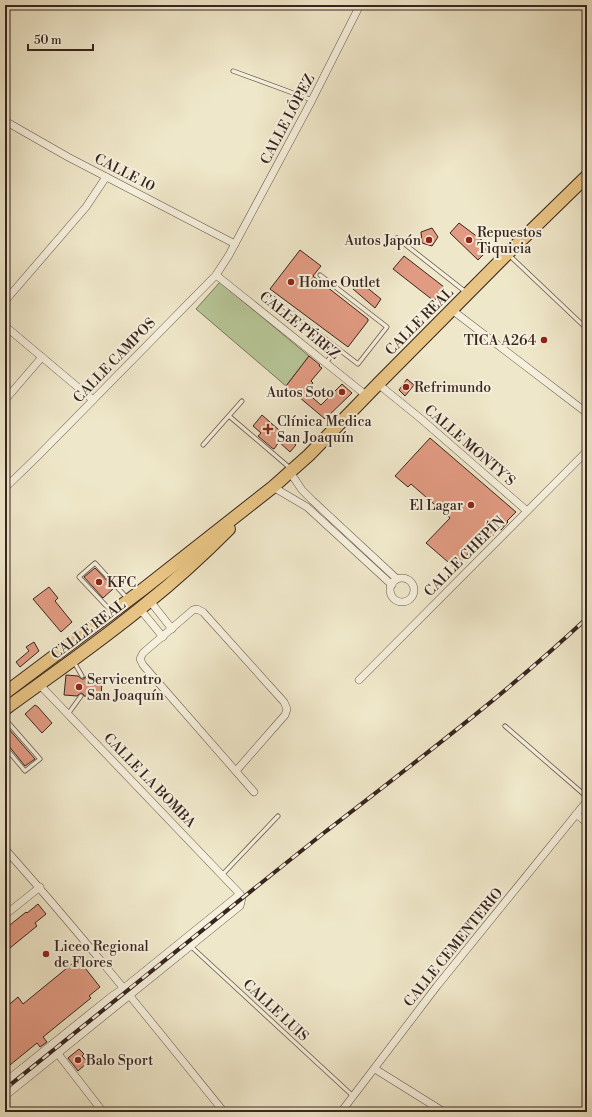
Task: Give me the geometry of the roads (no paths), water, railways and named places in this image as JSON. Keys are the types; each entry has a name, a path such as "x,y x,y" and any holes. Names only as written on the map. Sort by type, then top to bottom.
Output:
{"main road":[{"name":"CALLE REAL","path":"5,693 129,600 291,471 325,439 507,254 587,176"},
{"name":"CALLE REAL","path":"5,709 40,685 150,601 204,554 273,486"},
{"path":"5,701 5,693 13,694 30,684 40,685 39,680 42,675 57,663 68,651 72,643"}],"street":[{"name":"CALLE LÓPEZ","path":"235,244 312,100 360,5"},
{"name":"CALLE 10","path":"5,121 106,177 235,244"},
{"path":"5,301 86,207 106,177"},
{"name":"CALLE CAMPOS","path":"5,488 216,275 230,255 235,244"},
{"name":"CALLE PÉREZ","path":"216,275 367,396"},
{"path":"452,310 587,413"},
{"path":"5,326 93,400"},
{"path":"5,400 42,357"},
{"name":"CALLE MONTY´S","path":"378,384 420,418 527,511"},
{"name":"CALLE CHEPÍN","path":"359,680 587,451"},
{"path":"273,486 307,507 346,543 394,582 352,538 302,490 291,471"},
{"path":"307,507 313,501"},
{"path":"346,543 352,538"},
{"path":"150,601 172,629"},
{"path":"140,609 163,637"},
{"path":"236,771 285,715 287,709 284,702 203,612 197,609 193,610 143,653 140,659 143,665 254,792"},
{"name":"CALLE LA BOMBA","path":"40,685 240,894"},
{"name":"CALLE CEMENTERIO","path":"341,1112 437,986 587,801"},
{"path":"576,814 587,823"},
{"path":"5,849 40,887 224,1112"},
{"path":"5,915 40,887"},
{"path":"5,1082 112,996 126,991 191,946 240,906 242,898 240,894 184,940 126,991 58,1053 5,1096"},
{"path":"52,1045 103,1112"},
{"path":"375,1069 444,1112"}],"lane":[{"path":"234,71 312,100"},
{"path":"397,238 468,294"},
{"path":"507,254 587,329"},
{"path":"269,295 358,364 387,327 320,275"},
{"path":"326,363 337,348"},
{"path":"203,445 242,401"},
{"path":"229,416 291,471"},
{"path":"112,613 79,577 95,563 129,600"},
{"path":"72,660 82,676"},
{"path":"68,714 81,696"},
{"path":"5,719 40,759 25,771 5,747"},
{"path":"505,726 587,797"},
{"path":"222,875 278,816"},
{"name":"CALLE LUIS","path":"184,940 353,1096"}],"railway":[{"path":"5,1089 325,832 459,728 524,674 587,618"}],"place":[{"name":"Autos Japón","path":"429,240"},
{"name":"Repuestos Tiquicia","path":"469,240"},
{"name":"Home Outlet","path":"291,282"},
{"name":"TICA A264","path":"544,340"},
{"name":"Refrimundo","path":"406,387"},
{"name":"Autos Soto","path":"342,392"},
{"name":"Clínica Medica San Joaquín","path":"268,429"},
{"name":"El Lagar","path":"471,505"},
{"name":"KFC","path":"99,582"},
{"name":"Servicentro San Joaquín","path":"79,687"},
{"name":"Liceo Regional de Flores","path":"46,954"},
{"name":"Balo Sport","path":"78,1060"}]}
